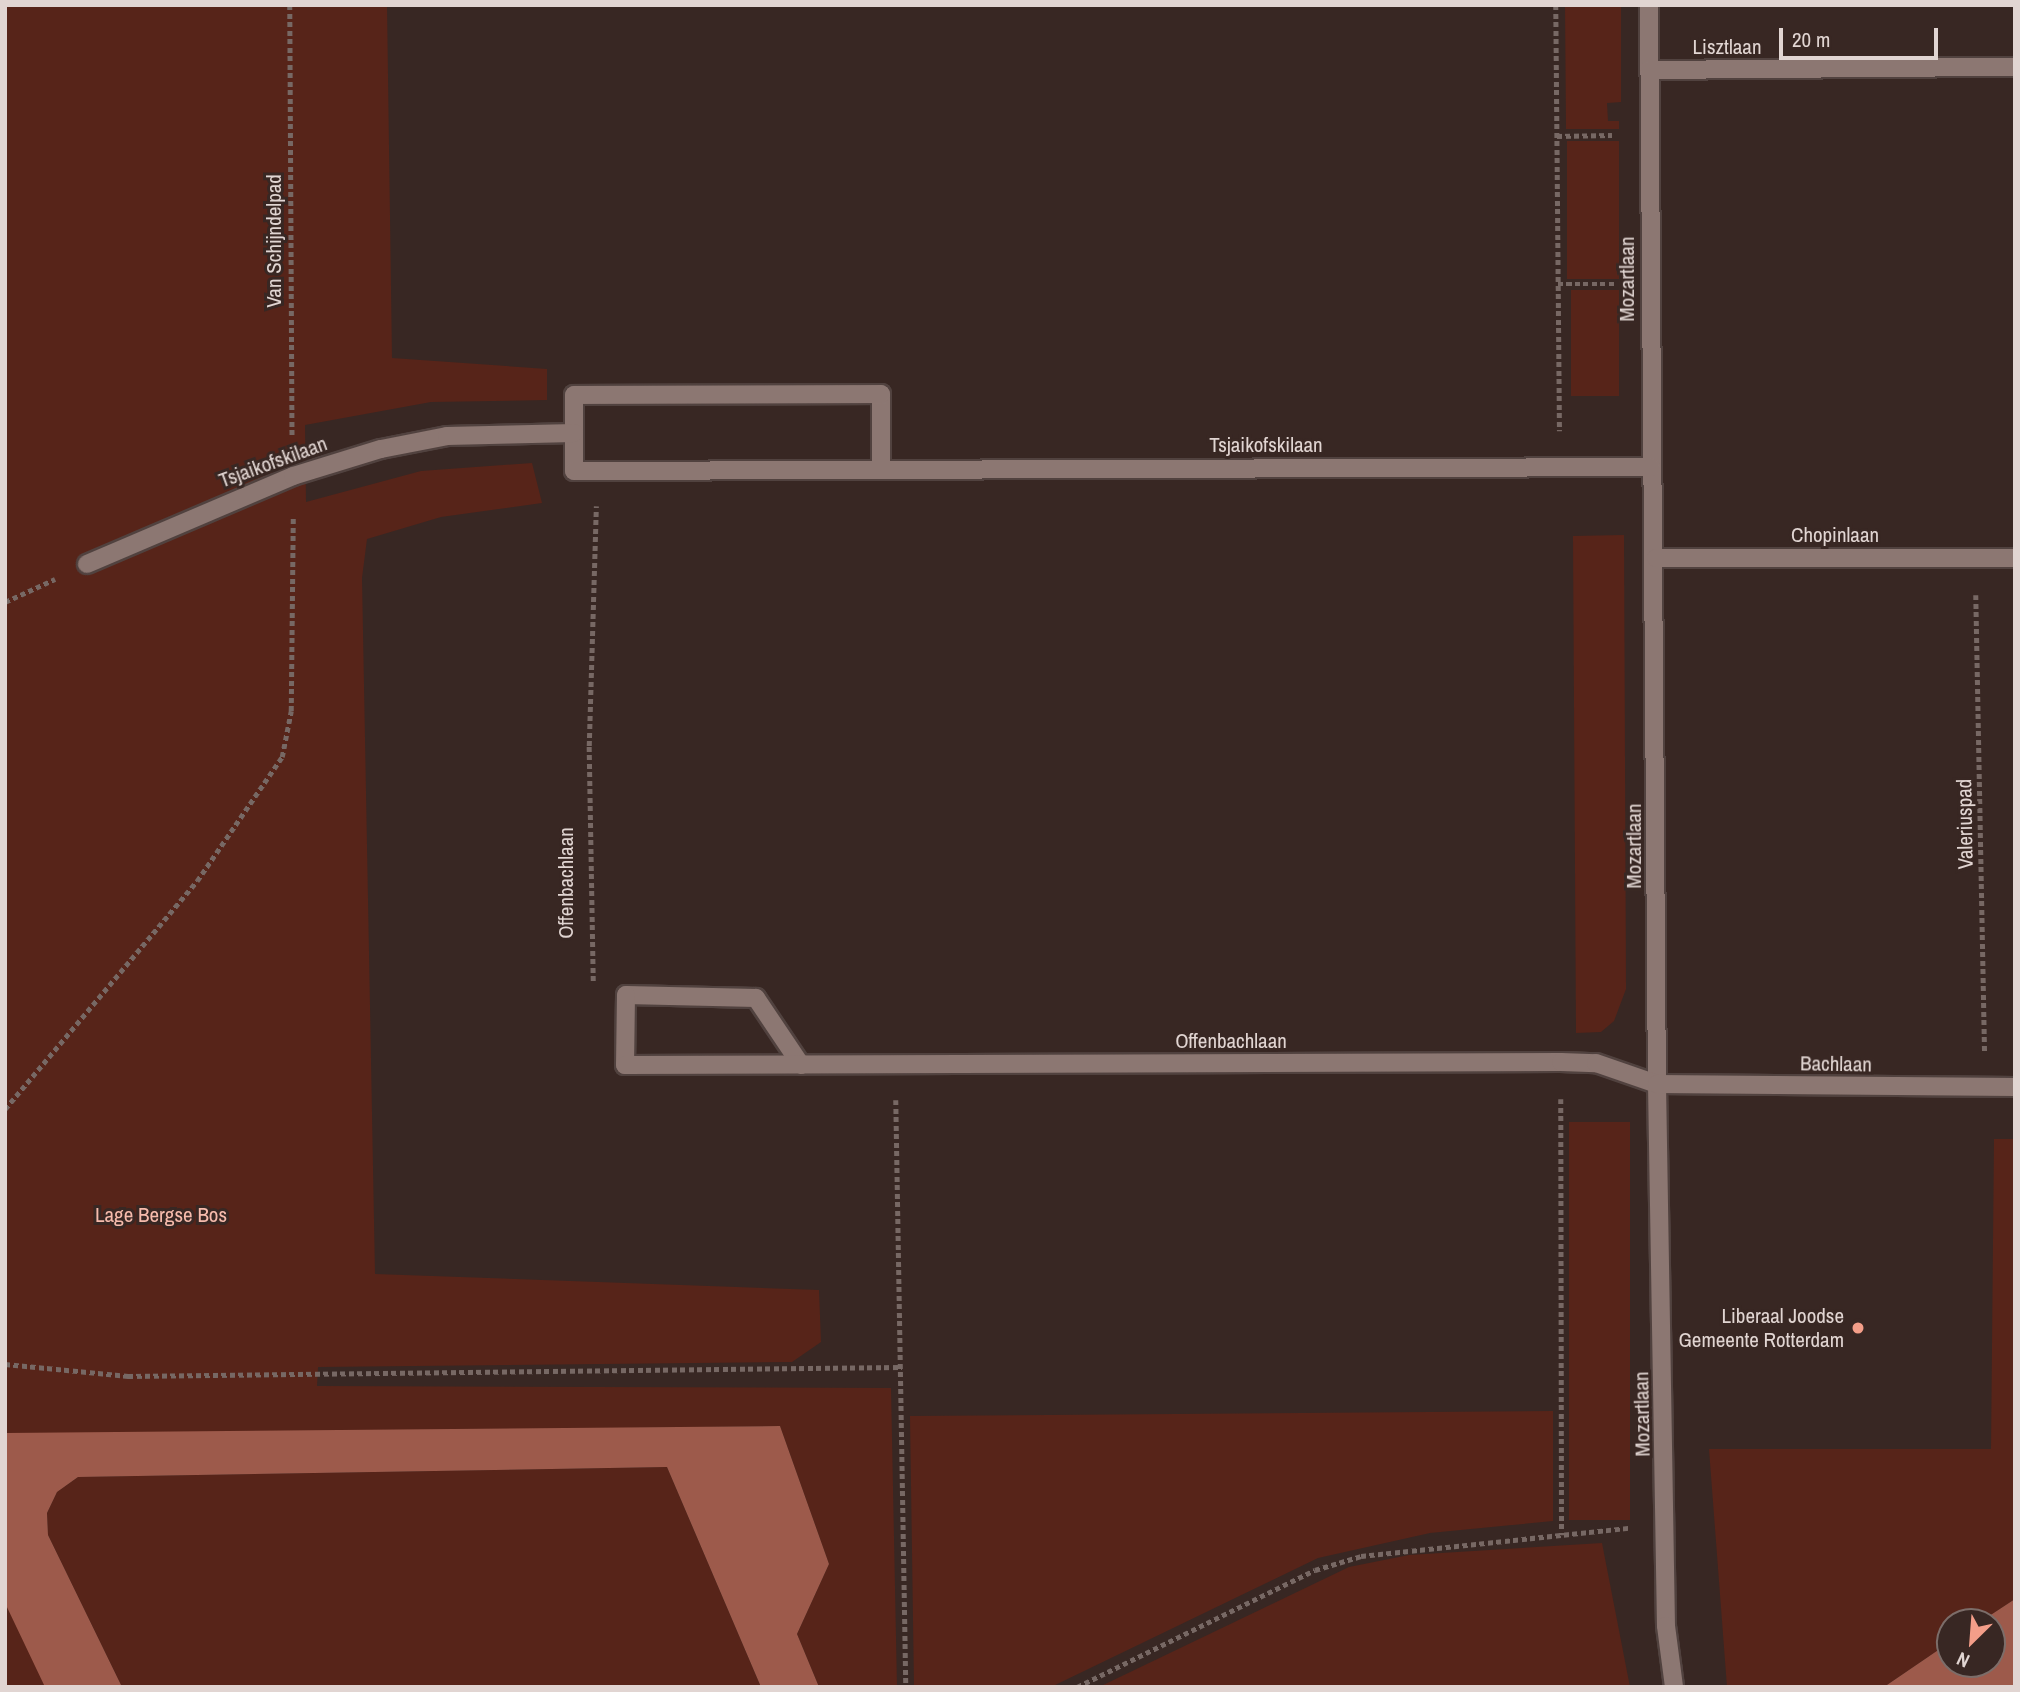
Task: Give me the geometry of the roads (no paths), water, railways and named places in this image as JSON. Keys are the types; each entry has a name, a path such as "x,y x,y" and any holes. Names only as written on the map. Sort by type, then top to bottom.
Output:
{"street":[{"name":"Mozartlaan","path":"1648,5 1650,467 1656,558 1657,1084 1668,1524 1666,1626 1674,1687"},
{"name":"Lisztlaan","path":"1649,70 2015,67"},
{"path":"574,433 574,396 881,394 881,469"},
{"name":"Tsjaikofskilaan","path":"87,564 293,476 447,436 574,433 575,471 1650,467"},
{"name":"Chopinlaan","path":"1656,558 2015,558"},
{"name":"Offenbachlaan","path":"801,1065 756,998 626,995 625,1065 801,1065 895,1065 1561,1062 1596,1063 1657,1084"},
{"name":"Bachlaan","path":"1657,1084 2015,1087"}],"place":[{"name":"Liberaal Joodse Gemeente Rotterdam","path":"1858,1328"}],"park label":[{"name":"Lage Bergse Bos","path":"161,1215"}]}
